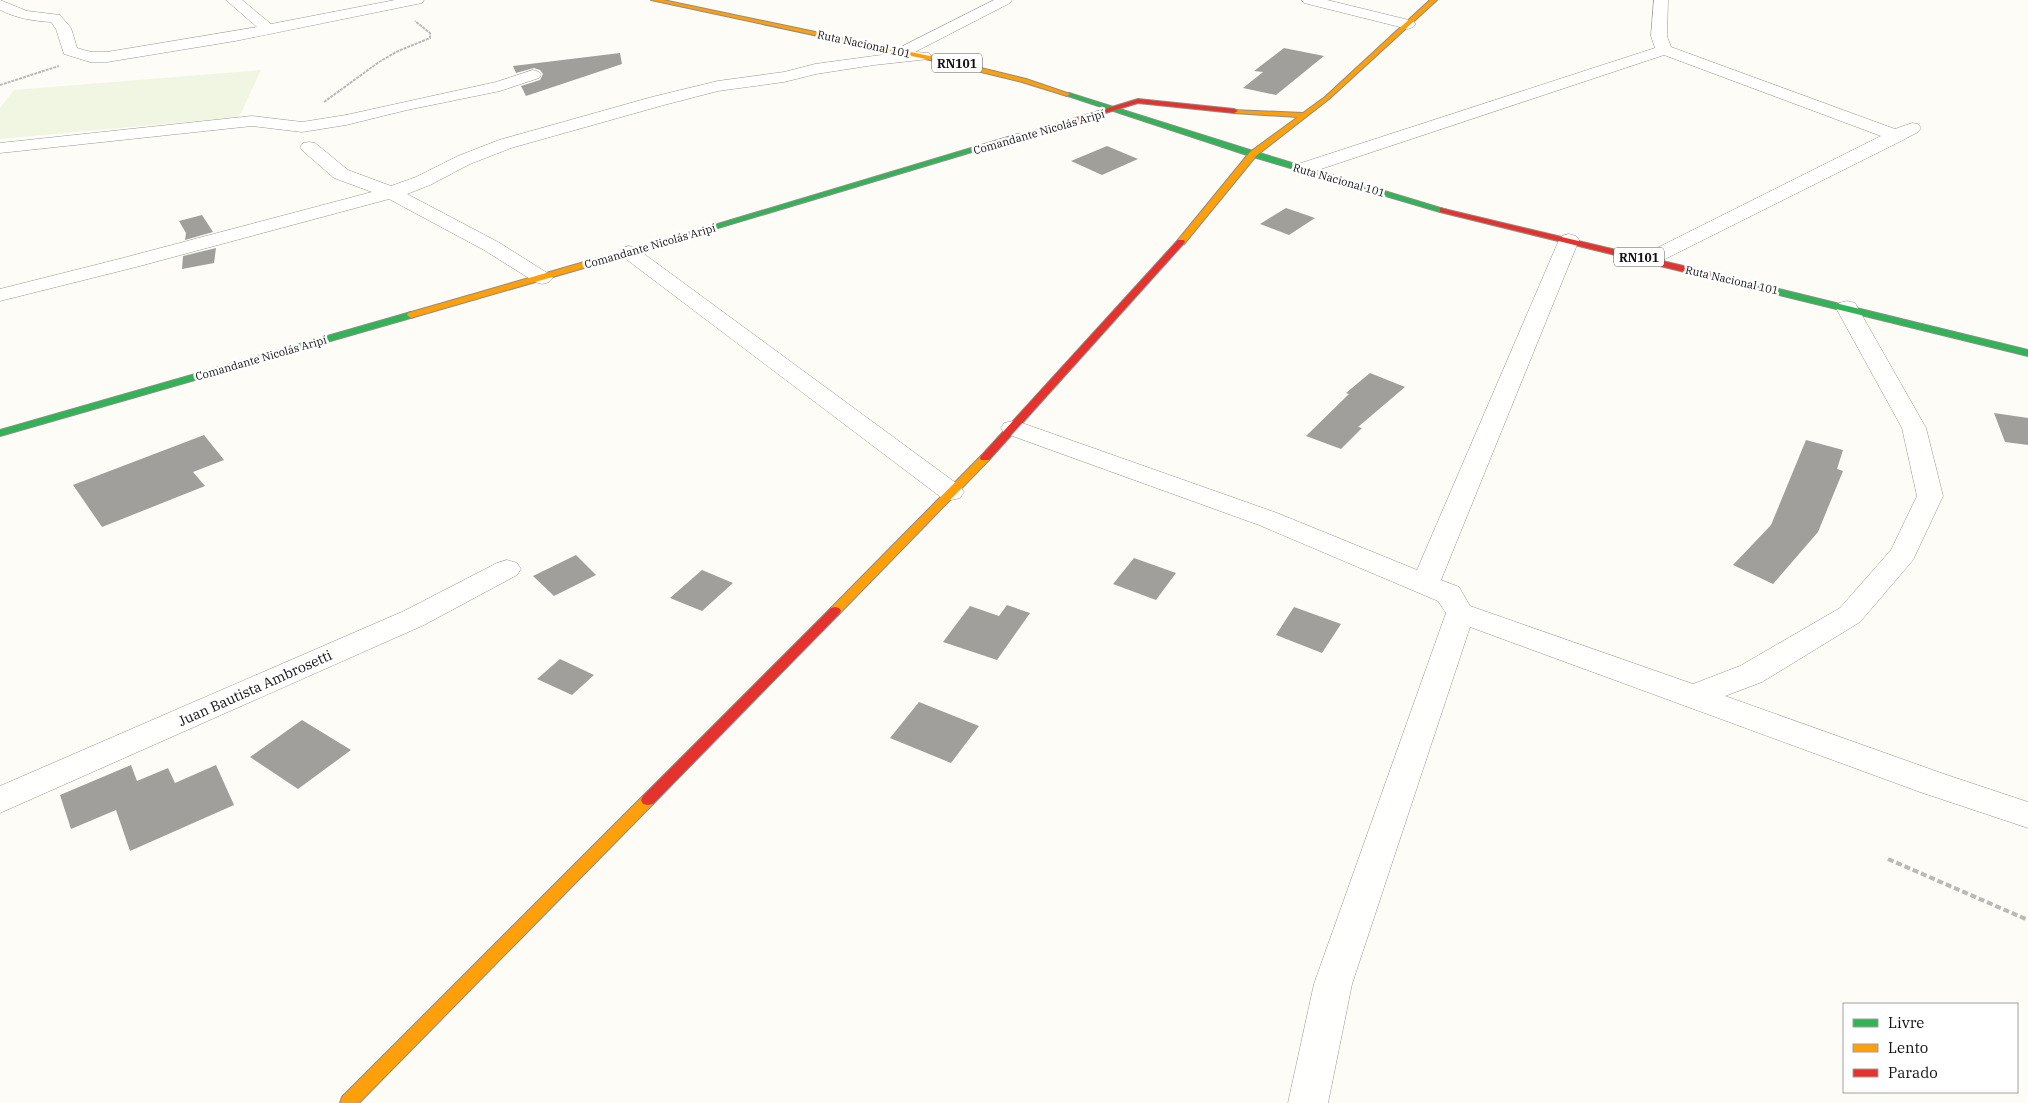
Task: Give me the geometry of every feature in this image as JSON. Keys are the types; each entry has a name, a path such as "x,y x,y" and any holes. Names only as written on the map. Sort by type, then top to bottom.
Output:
{"street":[{"path":"233,0 268,29"},
{"path":"0,4 14,13 55,18 63,28 70,51 90,57 107,57 169,48 417,0"},
{"name":"Ruta Nacional 101","path":"654,0 923,56 1024,80 1253,154 1455,213 2028,353"},
{"path":"903,52 1005,0"},
{"path":"1309,0 1408,24"},
{"path":"348,1103 952,492 1013,428 1198,222 1253,154 1327,98 1434,0"},
{"path":"1661,0 1659,36 1664,50"},
{"path":"1302,169 1664,50 1904,132 1648,260"},
{"path":"0,295 129,263 391,193 423,181 464,160 505,144 658,101 718,86 784,77 815,69 874,60 923,56"},
{"path":"0,148 252,121 302,127 346,120 500,86 533,75"},
{"name":"Comandante Nicolás Aripí","path":"0,433 542,278 1113,110 1138,101 1224,111 1305,115"},
{"path":"309,147 341,174 391,193 491,246 542,278"},
{"path":"1425,584 1569,240"},
{"path":"629,252 952,492"},
{"path":"1693,696 1751,674 1850,615 1903,554 1930,496 1914,428 1846,308"},
{"path":"1013,428 1268,519 1449,594 1460,613 2028,816"},
{"name":"Juan Bautista Ambrosetti","path":"0,800 414,618 506,569"},
{"path":"1308,1103 1333,984 1460,613"}],"path":[{"path":"302,127 308,113 379,62 398,51 430,38 430,33 418,23 382,7"},
{"path":"0,84 90,57"},
{"path":"1888,858 2028,920"}],"green space":[{"path":"261,70 239,117 0,139 0,108 14,90"}],"building":[{"path":"1284,48 1324,56 1276,95 1243,88 1263,72 1254,71"},
{"path":"620,53 622,64 526,96 521,86 540,80 543,74 540,70 534,68 516,73 513,66"},
{"path":"1107,146 1138,159 1102,175 1071,161"},
{"path":"1286,208 1315,218 1289,235 1260,224"},
{"path":"202,215 213,232 185,240 186,233 179,221"},
{"path":"216,248 214,263 182,269 183,256"},
{"path":"1370,373 1405,387 1358,427 1362,428 1341,449 1306,436 1349,394 1346,393"},
{"path":"1994,413 2028,418 2028,445 2005,442"},
{"path":"204,435 224,460 193,472 205,486 102,527 73,485"},
{"path":"1806,440 1843,450 1837,469 1843,471 1818,532 1773,584 1733,565 1771,525"},
{"path":"576,555 596,575 554,596 533,576"},
{"path":"1134,558 1176,573 1156,600 1113,584"},
{"path":"702,570 733,583 702,611 670,598"},
{"path":"1007,605 1030,613 997,660 943,642 970,606 999,616"},
{"path":"1294,607 1341,624 1322,653 1276,635"},
{"path":"560,659 594,675 572,695 537,679"},
{"path":"919,702 979,726 951,763 890,738"},
{"path":"302,720 351,750 298,789 250,757"},
{"path":"131,765 137,781 168,768 175,783 216,765 234,805 130,851 116,810 71,829 60,795"}],"traffic: fast":[{"path":"1067,94 1253,154 1443,210"},
{"path":"605,259 1021,136"},
{"path":"1713,276 2028,353"},
{"path":"0,433 411,315"}],"traffic: slow":[{"path":"654,0 944,61 1024,80 1067,94"},
{"path":"1181,242 1253,154 1327,98 1434,0"},
{"path":"1234,111 1305,115"},
{"path":"411,315 605,259"},
{"path":"835,611 985,458"},
{"path":"348,1103 648,800"}],"traffic: jam":[{"path":"1021,136 1138,101 1234,111"},
{"path":"1443,210 1713,276"},
{"path":"985,458 1181,242"},
{"path":"648,800 835,611"}]}
